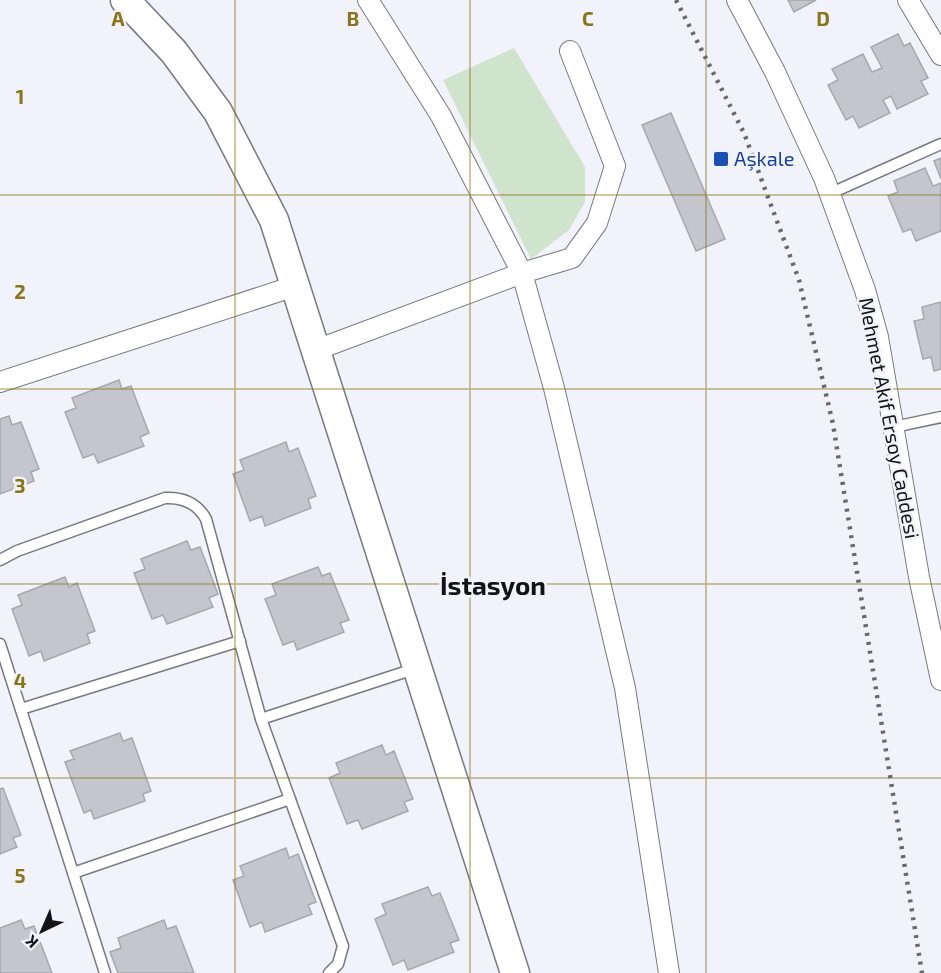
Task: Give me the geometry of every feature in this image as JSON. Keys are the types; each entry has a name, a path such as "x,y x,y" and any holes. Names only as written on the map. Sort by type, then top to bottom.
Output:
{"street":[{"path":"125,0 174,52 218,112 274,220 515,973"},
{"path":"368,0 441,116 522,273 554,388 625,688 669,973"},
{"name":"Mehmet Akif Ersoy Caddesi","path":"737,0 775,72 830,194 868,300 878,337 919,577 941,680"},
{"path":"908,0 941,55"},
{"path":"316,350 522,273 572,258 597,223 615,166 570,51"},
{"path":"0,382 296,286"}],"lane":[{"path":"830,194 941,144"},
{"path":"894,427 941,417"},
{"path":"0,560 17,551 165,498 183,499 197,507 206,519 261,719 343,946 338,964 329,973"},
{"path":"21,709 240,641"},
{"path":"0,644 105,973"},
{"path":"261,719 417,668"},
{"path":"73,873 290,799"}],"green space":[{"path":"514,48 585,167 585,202 569,230 531,259 443,80"}],"building":[{"path":"788,0 816,0 794,12"},
{"path":"898,34 904,46 910,43 928,78 921,81 928,94 897,109 891,96 883,100 890,113 859,128 853,116 846,120 828,85 838,80 832,69 863,54 872,72 882,68 871,47"},
{"path":"671,113 725,239 696,251 642,125"},
{"path":"941,158 941,179 934,161"},
{"path":"925,168 933,186 941,183 941,231 916,241 911,229 903,232 888,196 898,192 894,181"},
{"path":"941,302 941,369 934,371 931,357 923,359 914,321 924,319 922,307"},
{"path":"119,380 122,389 131,386 149,433 140,437 144,446 98,463 94,454 83,458 65,412 76,408 72,398"},
{"path":"9,416 12,425 21,422 39,469 31,472 34,481 0,494 0,419"},
{"path":"286,442 289,452 298,448 316,496 308,499 311,508 265,526 262,516 250,521 233,474 244,470 240,460"},
{"path":"187,541 191,550 200,547 218,594 209,598 213,607 167,624 163,615 152,619 134,573 145,569 141,559"},
{"path":"318,567 322,576 330,573 349,620 340,623 344,632 297,650 294,641 283,645 265,599 276,595 272,584"},
{"path":"65,577 69,587 77,583 95,631 87,634 90,643 44,661 41,651 29,656 12,609 22,605 18,595"},
{"path":"120,733 123,741 132,738 151,791 143,794 145,801 94,819 91,810 84,813 65,762 74,759 70,751"},
{"path":"382,745 386,755 394,751 413,799 404,802 408,811 362,829 358,820 347,824 329,778 340,773 336,763"},
{"path":"3,788 21,835 13,838 17,847 0,854 0,789"},
{"path":"286,848 289,858 298,854 316,902 308,905 312,914 265,932 262,922 250,927 233,880 244,876 240,866"},
{"path":"428,887 432,896 440,893 459,940 450,943 454,952 408,970 404,960 393,965 375,919 386,914 382,904"},
{"path":"21,920 25,929 34,926 52,973 0,973 0,928"},
{"path":"164,920 167,929 176,926 194,973 118,973 110,952 121,948 118,938"}],"railway":[{"path":"676,0 744,133 799,280 833,424 922,973"}],"place":[{"name":"Aşkale","path":"721,159"}],"district":[{"name":"İstasyon","path":"493,586"}]}
